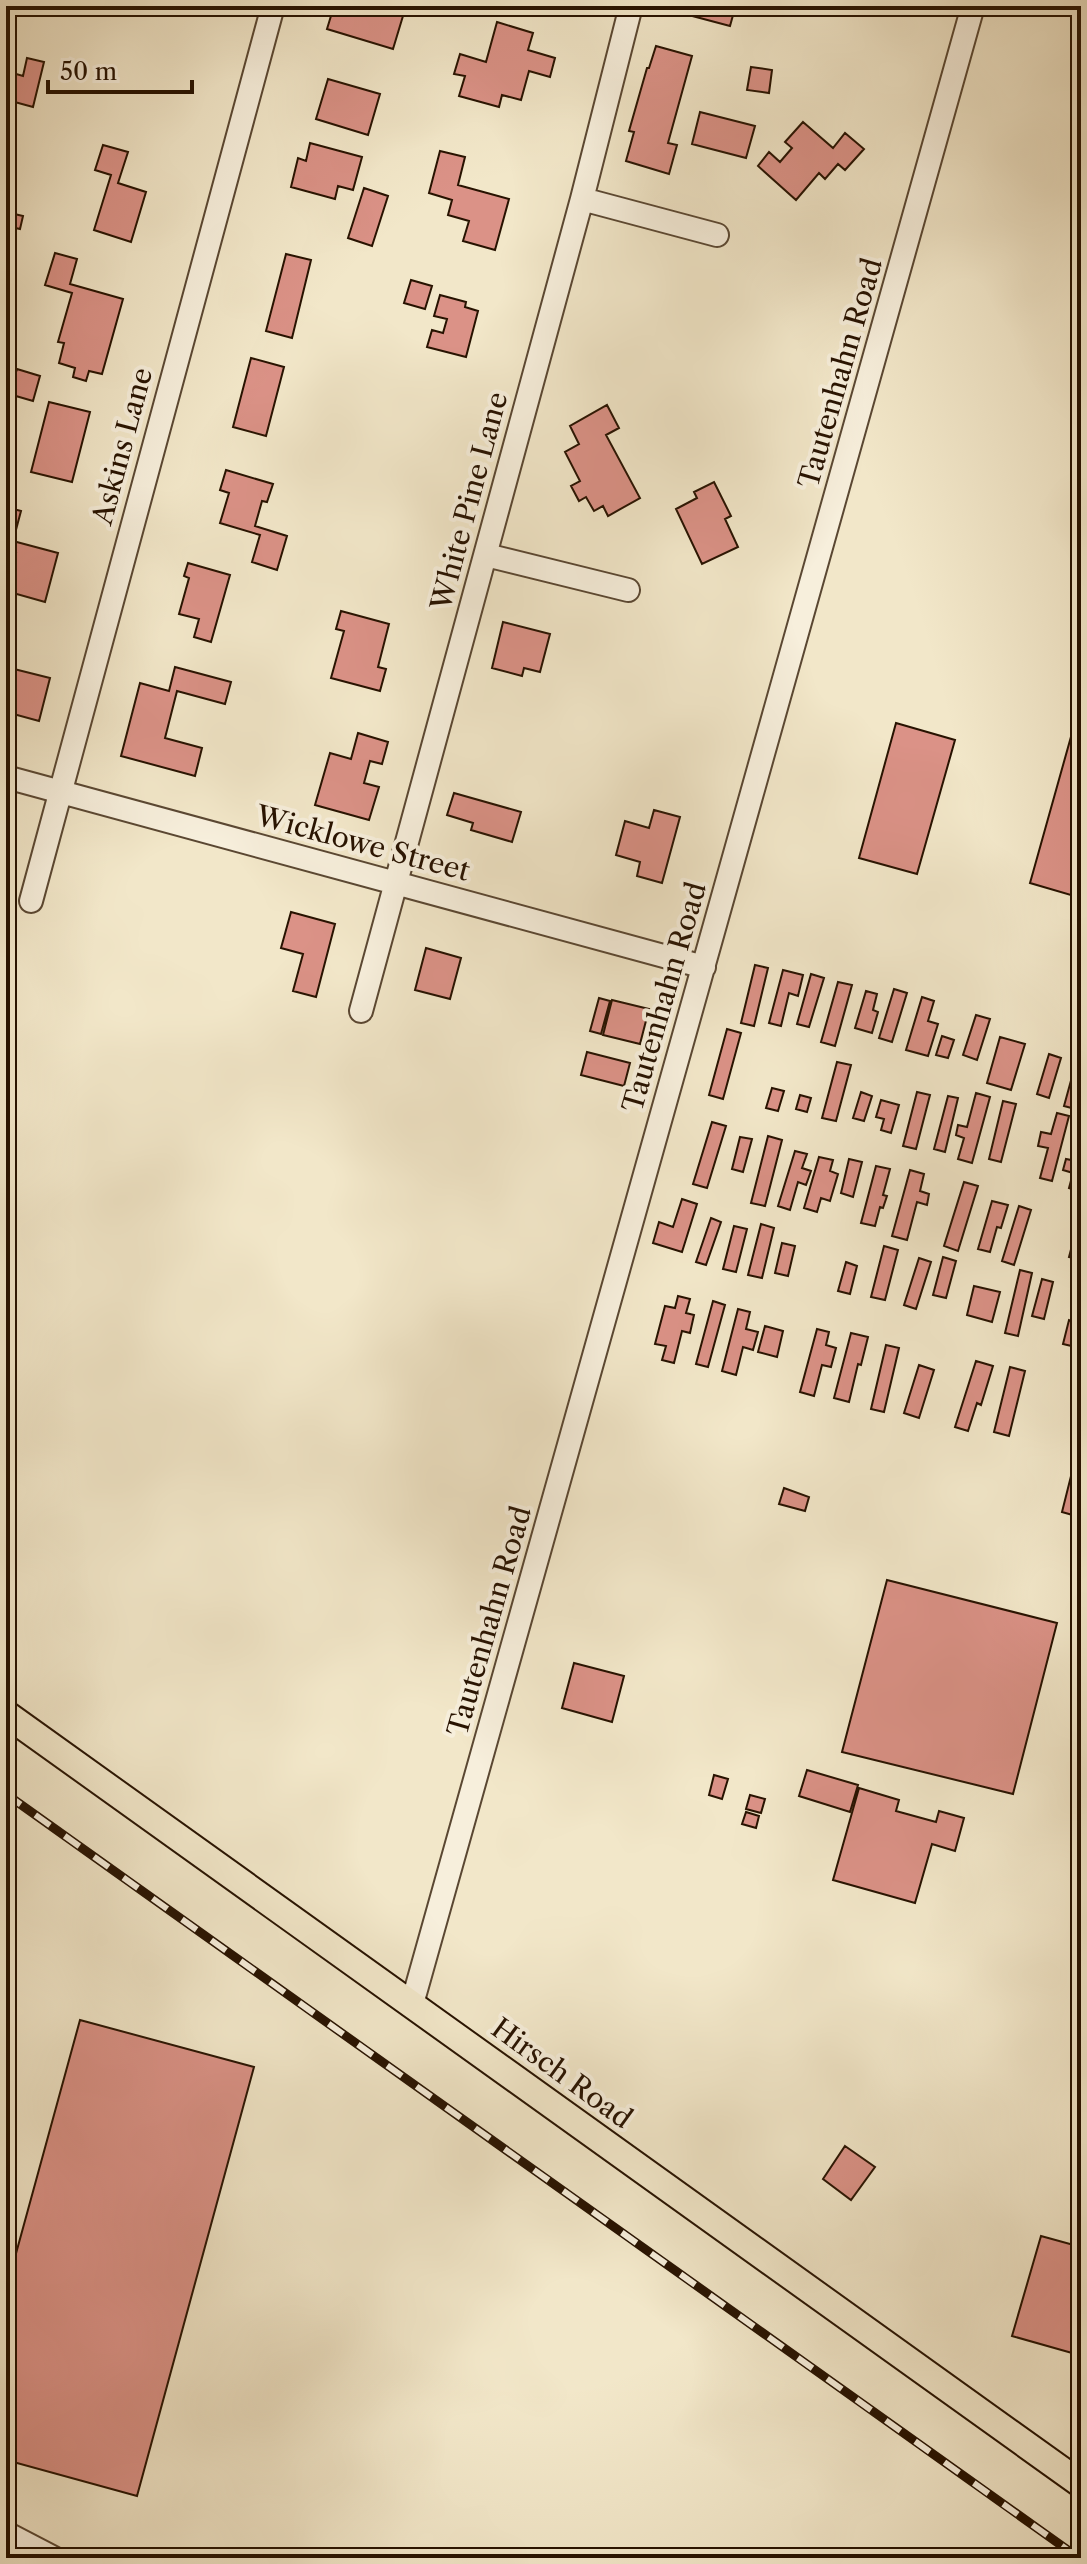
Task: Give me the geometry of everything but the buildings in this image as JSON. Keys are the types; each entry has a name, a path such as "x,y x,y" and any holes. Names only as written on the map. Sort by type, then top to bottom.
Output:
{"main road":[{"name":"Hirsch Road","path":"6,1714 1081,2484"}],"street":[{"name":"Askins Lane","path":"31,901 273,6"},
{"name":"White Pine Lane","path":"361,1011 582,199 631,6"},
{"name":"Tautenhahn Road","path":"412,2004 973,6"},
{"path":"582,199 717,235"},
{"path":"486,555 628,590"},
{"name":"Wicklowe Street","path":"6,777 704,967"},
{"path":"6,2533 54,2558"}],"railway":[{"path":"6,1794 1079,2558"}]}
